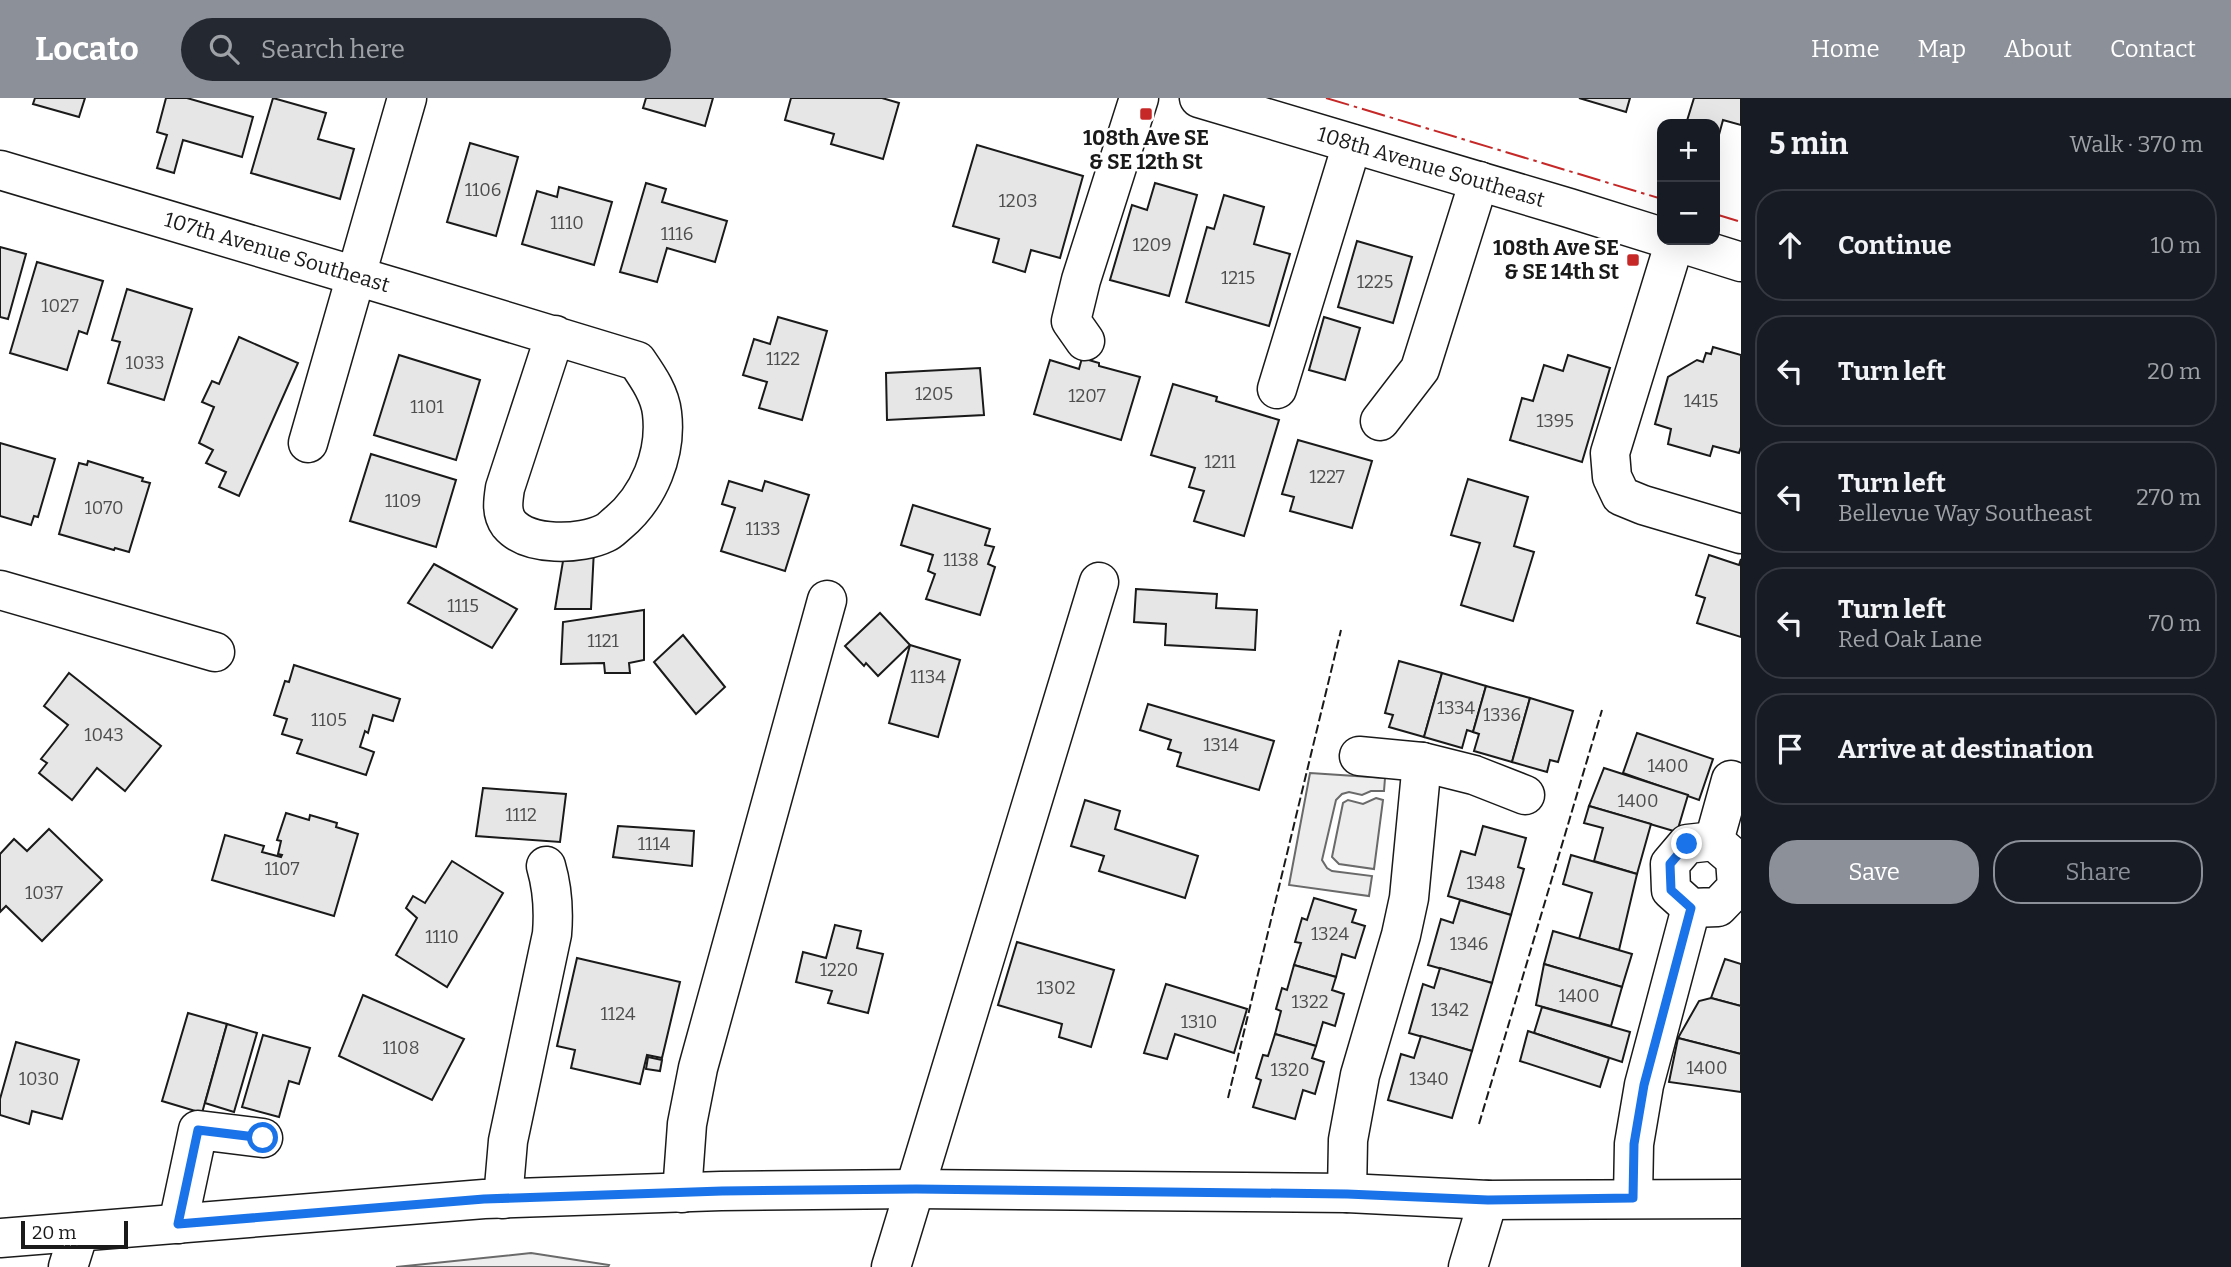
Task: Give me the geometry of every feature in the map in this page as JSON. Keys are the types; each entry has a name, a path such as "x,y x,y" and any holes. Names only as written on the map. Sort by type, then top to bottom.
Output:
{"street":[{"path":"308,443 407,98"},
{"path":"1085,341 1071,321 1081,280 1139,98"},
{"name":"108th Avenue Southeast","path":"1199,98 1657,235"},
{"path":"1277,389 1352,144"},
{"name":"107th Avenue Southeast","path":"0,170 356,275 555,335 637,361 653,386 662,412 662,446 649,486 630,513 606,533 579,541 544,541 520,533 508,523 502,508 505,488 555,335"},
{"path":"1380,421 1420,369 1479,181"},
{"path":"1667,245 1610,453 1612,477 1621,496 1741,534"},
{"name":"108th Avenue Southeast","path":"1688,245 1741,262"},
{"path":"891,1267 1098,582"},
{"path":"0,590 215,652"},
{"path":"682,1192 687,1124 698,1068 827,600"},
{"path":"1359,756 1422,762 1474,775 1525,795"},
{"path":"1347,1194 1348,1140 1360,1075 1401,935 1409,898 1422,762"},
{"path":"1714,841 1731,780"},
{"path":"1714,841 1735,859 1737,887 1718,907 1691,908 1671,890 1670,864 1687,844 1714,841"},
{"path":"503,1199 508,1141 552,934 552,890 545,866"},
{"path":"1633,1198 1634,1144 1644,1085 1691,908"},
{"path":"178,1224 198,1130 263,1138"},
{"path":"0,1238 74,1249 178,1224 503,1199 682,1192 916,1189 1347,1194 1488,1200 1741,1199"},
{"path":"1468,1267 1488,1200"}],"shaded area":[{"path":"1310,773 1385,778 1384,791 1371,791 1362,795 1349,792 1336,800 1322,860 1332,871 1372,876 1369,896 1289,885"},
{"path":"1376,798 1383,800 1374,869 1339,864 1332,857 1343,803 1348,800 1363,804"},
{"path":"531,1253 609,1265 396,1267"}],"building":[{"path":"35,98 85,98 79,117 33,104"},
{"path":"166,98 187,98 253,117 242,157 183,140 174,173 157,168 167,135 157,132"},
{"path":"273,98 326,113 318,139 354,149 340,199 251,173"},
{"path":"646,98 713,98 705,126 643,108"},
{"path":"791,98 882,98 899,103 883,159 831,144 834,134 785,120"},
{"path":"1579,98 1630,98 1626,112"},
{"path":"1694,98 1741,98 1741,125 1723,120 1720,131 1720,119 1688,119"},
{"path":"470,143 518,157 496,236 447,222"},
{"path":"977,145 1083,176 1060,258 1031,250 1025,272 993,262 999,239 953,226"},
{"path":"646,183 666,189 662,202 727,221 715,262 667,248 657,282 620,272"},
{"path":"1155,183 1197,195 1169,296 1110,280 1132,205 1147,210"},
{"path":"559,187 612,202 594,265 522,244 537,191 557,197"},
{"path":"1224,195 1264,207 1254,244 1290,254 1269,326 1186,302 1207,227 1214,229"},
{"path":"1357,241 1412,257 1393,323 1338,307"},
{"path":"0,247 26,254 8,319 0,317"},
{"path":"37,262 103,281 87,334 79,331 67,370 10,353"},
{"path":"127,289 192,309 164,400 108,383 120,342 112,340"},
{"path":"778,317 827,331 802,420 759,408 767,382 743,375 754,339 770,344"},
{"path":"1324,317 1360,328 1345,380 1309,370"},
{"path":"239,337 298,363 239,496 219,487 226,472 206,463 213,450 199,443 214,407 202,402 212,381 219,384"},
{"path":"1713,347 1741,355 1739,453 1713,446 1710,456 1668,444 1671,429 1655,424 1668,377 1697,360 1703,362 1706,353 1711,354"},
{"path":"399,355 480,380 456,460 374,435"},
{"path":"1568,355 1610,368 1582,462 1510,440 1522,398 1533,401 1544,365 1563,371"},
{"path":"1082,358 1099,363 1099,366 1140,377 1121,440 1034,414 1050,360 1079,369"},
{"path":"980,368 984,415 887,420 886,373"},
{"path":"1173,384 1217,397 1216,401 1279,420 1244,536 1194,521 1204,491 1189,487 1195,468 1151,455"},
{"path":"1298,440 1372,461 1352,528 1290,511 1294,497 1282,494"},
{"path":"0,443 55,459 38,517 34,516 31,525 0,516"},
{"path":"371,454 456,480 436,547 350,521"},
{"path":"88,461 143,478 142,481 150,483 129,552 59,534 79,463 87,465"},
{"path":"1468,479 1528,497 1514,546 1534,552 1513,621 1461,605 1480,543 1451,535"},
{"path":"729,481 762,491 765,481 809,495 785,571 721,551 735,508 722,504"},
{"path":"913,505 990,529 985,545 994,547 988,564 995,567 980,615 926,599 935,574 928,571 933,555 901,545"},
{"path":"594,549 591,609 555,609 564,555"},
{"path":"1709,555 1739,565 1741,559 1741,637 1697,623 1705,598 1696,595"},
{"path":"434,564 517,609 492,648 408,603"},
{"path":"1136,589 1217,594 1216,608 1257,610 1255,650 1165,645 1166,624 1134,622"},
{"path":"644,610 644,660 629,663 630,673 605,673 604,663 561,664 563,622"},
{"path":"880,613 910,645 878,676 845,646"},
{"path":"683,635 725,687 696,714 654,662"},
{"path":"910,645 960,660 938,737 889,723"},
{"path":"1399,661 1442,673 1424,737 1389,727 1393,715 1385,713"},
{"path":"294,665 400,699 393,721 373,715 368,733 365,731 360,747 374,752 366,775 297,753 302,740 282,734 287,719 274,715 285,681 289,682"},
{"path":"69,673 161,746 125,791 97,768 72,800 39,773 47,763 41,759 68,725 44,706"},
{"path":"1442,673 1486,686 1473,732 1467,730 1462,748 1424,737"},
{"path":"1486,686 1530,698 1512,762 1474,751 1479,734 1473,732"},
{"path":"1530,698 1573,711 1558,762 1550,760 1547,772 1512,762"},
{"path":"1148,704 1274,741 1259,790 1177,766 1181,753 1168,749 1171,740 1140,730"},
{"path":"1637,733 1713,759 1699,800 1623,773"},
{"path":"1604,768 1688,795 1677,832 1589,806"},
{"path":"483,788 566,794 560,842 476,836"},
{"path":"1085,800 1120,811 1115,829 1198,856 1185,898 1099,871 1104,856 1071,846"},
{"path":"1589,806 1651,824 1637,874 1594,861 1603,828 1584,823"},
{"path":"286,813 309,820 310,815 337,823 336,827 358,834 334,916 212,880 225,835 264,846 262,852 281,857 282,855 278,854 281,841 277,840"},
{"path":"618,826 694,831 692,866 613,857"},
{"path":"1483,826 1526,838 1518,867 1524,869 1511,915 1448,896 1461,851 1475,855"},
{"path":"49,829 102,880 42,941 6,906 0,912 0,854 14,839 27,851"},
{"path":"1571,855 1637,874 1619,950 1579,939 1592,893 1563,884"},
{"path":"452,861 503,893 447,987 396,955 417,918 406,908 413,896 425,903"},
{"path":"1314,898 1356,910 1352,922 1365,926 1355,958 1342,954 1336,977 1294,965 1301,943 1295,942 1302,918 1307,920"},
{"path":"1460,900 1511,915 1492,983 1428,965 1441,919 1453,923"},
{"path":"835,925 861,931 857,948 883,954 868,1013 828,1003 832,991 796,982 803,952 826,958"},
{"path":"1553,931 1632,954 1622,987 1544,964"},
{"path":"1017,942 1114,970 1091,1047 1059,1037 1062,1024 998,1005"},
{"path":"577,958 680,982 662,1058 647,1055 640,1084 571,1068 575,1050 557,1046"},
{"path":"1725,959 1741,964 1741,1006 1711,998"},
{"path":"1544,964 1622,987 1611,1026 1536,1005"},
{"path":"1294,965 1336,977 1332,990 1344,994 1335,1026 1323,1022 1316,1046 1275,1034 1281,1011 1276,1009 1282,988 1287,990"},
{"path":"1440,968 1492,983 1472,1051 1409,1033 1423,984 1434,988"},
{"path":"1166,984 1247,1009 1234,1053 1175,1034 1167,1059 1144,1053"},
{"path":"363,995 464,1039 432,1100 339,1056"},
{"path":"1711,998 1741,1006 1741,1054 1678,1038 1699,1001"},
{"path":"1542,1007 1630,1032 1622,1062 1534,1033"},
{"path":"188,1013 227,1024 202,1113 162,1101"},
{"path":"227,1024 257,1033 234,1112 205,1103"},
{"path":"1528,1031 1609,1058 1600,1087 1520,1061"},
{"path":"1275,1034 1316,1046 1312,1058 1324,1062 1315,1094 1303,1090 1295,1119 1253,1107 1261,1080 1256,1078 1263,1055 1268,1056"},
{"path":"263,1035 310,1048 299,1084 289,1081 279,1117 242,1107"},
{"path":"1421,1036 1472,1051 1452,1118 1388,1100 1401,1054 1414,1058"},
{"path":"1678,1038 1741,1054 1741,1092 1669,1082"},
{"path":"16,1042 79,1060 62,1119 32,1111 29,1124 0,1115 0,1099"},
{"path":"648,1057 662,1060 660,1071 646,1069"}],"fence":[{"path":"1228,1098 1341,630"},
{"path":"1479,1124 1602,710"}],"power":[{"path":"1326,98 1657,197"},
{"path":"1720,216 1741,222"}],"place":[{"name":"108th Ave SE & SE 12th St","path":"1146,114"},
{"name":"108th Ave SE & SE 14th St","path":"1633,260"}],"route":[{"path":"263,1138 198,1130 178,1224 484,1199 722,1191 916,1189 1347,1194 1488,1200 1633,1198 1634,1144 1644,1085 1691,908 1671,890 1670,864 1687,844"}]}
